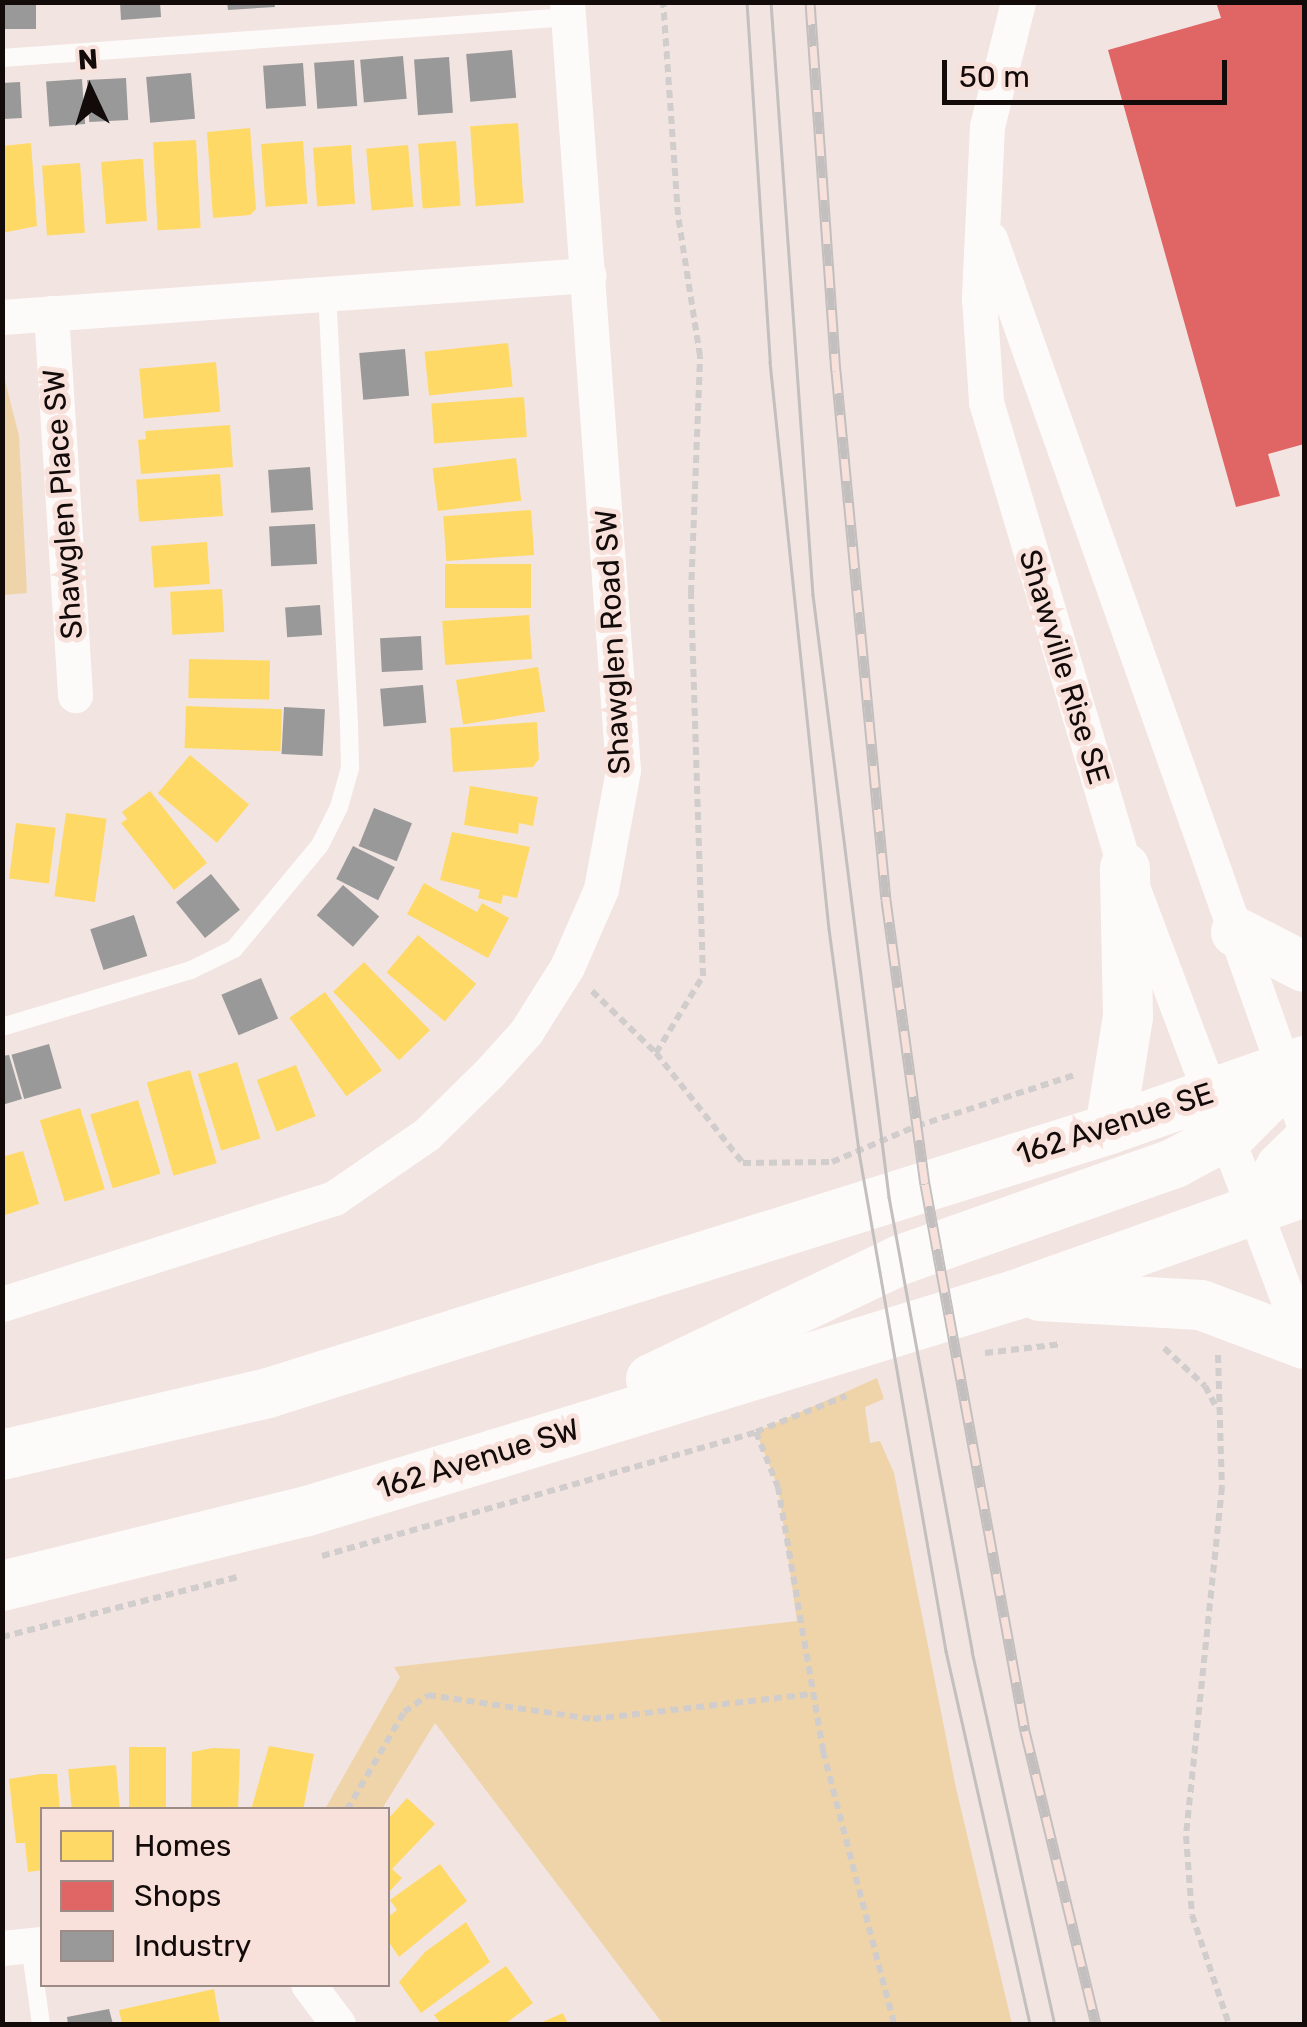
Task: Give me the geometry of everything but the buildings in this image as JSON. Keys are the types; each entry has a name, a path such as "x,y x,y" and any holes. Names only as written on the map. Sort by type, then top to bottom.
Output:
{"main road":[{"path":"1110,1128 1128,1017 1125,868"},
{"path":"1236,932 1304,967"},
{"path":"493,1455 900,1260 1175,1163 1220,1114 1267,1099 1294,1064"},
{"name":"162 Avenue SE","path":"2,1455 268,1393 1110,1128 1220,1114"},
{"path":"1257,1210 1280,1167 1304,1145"},
{"path":"1016,1295 1304,1192"},
{"path":"1016,1295 1201,1305 1304,1343"},
{"name":"162 Avenue SW","path":"2,1586 304,1512 947,1311 1016,1295"}],"street":[{"name":"Shawville Rise SE","path":"1018,2 988,126 987,228 978,298 986,402 1125,868 1304,1343"},
{"name":"Shawglen Road SW","path":"2,1304 277,1219 347,1190 427,1134 526,1032 567,966 601,889 623,770 568,10"},
{"name":"Shawville Rise SE","path":"987,228 1236,932 1294,1064 1304,1125"},
{"path":"2,317 588,276"},
{"name":"Shawglen Place SW","path":"51,313 75,695"},
{"path":"310,1987 338,2024"}],"lane":[{"path":"2,58 568,10"},
{"path":"2,1028 191,970 234,949 320,845 340,808 350,768 349,725 327,294"},
{"path":"25,1946 41,2024"}],"path":[{"path":"656,1053 703,976 691,593 700,356 678,215 664,2"},
{"path":"567,966 656,1053 743,1163 794,1167 832,1162 916,1126 1095,1068"},
{"path":"1161,1344 1205,1386 1218,1410"},
{"path":"1217,1349 1222,1487 1186,1836 1192,1915 1229,2024"},
{"path":"756,1432 778,1487 812,1694 894,2024"},
{"path":"349,1807 404,1712 428,1695 592,1719 812,1694"}],"shaded area":[{"path":"3,373 19,436 27,593 3,595"},
{"path":"877,1378 884,1399 865,1407 870,1443 880,1441 894,1473 956,1788 1012,2024 663,2024 435,1723 383,1807 326,1807 400,1677 394,1667 797,1621 778,1487 756,1432"}],"tram line":[{"path":"747,2 770,362 829,929 859,1152 946,1651 1030,2024"},
{"path":"771,2 813,595 889,1197 972,1651 1055,2024"}],"railway":[{"path":"810,2 836,371 886,900 925,1184 1025,1731 1096,2024"}]}
